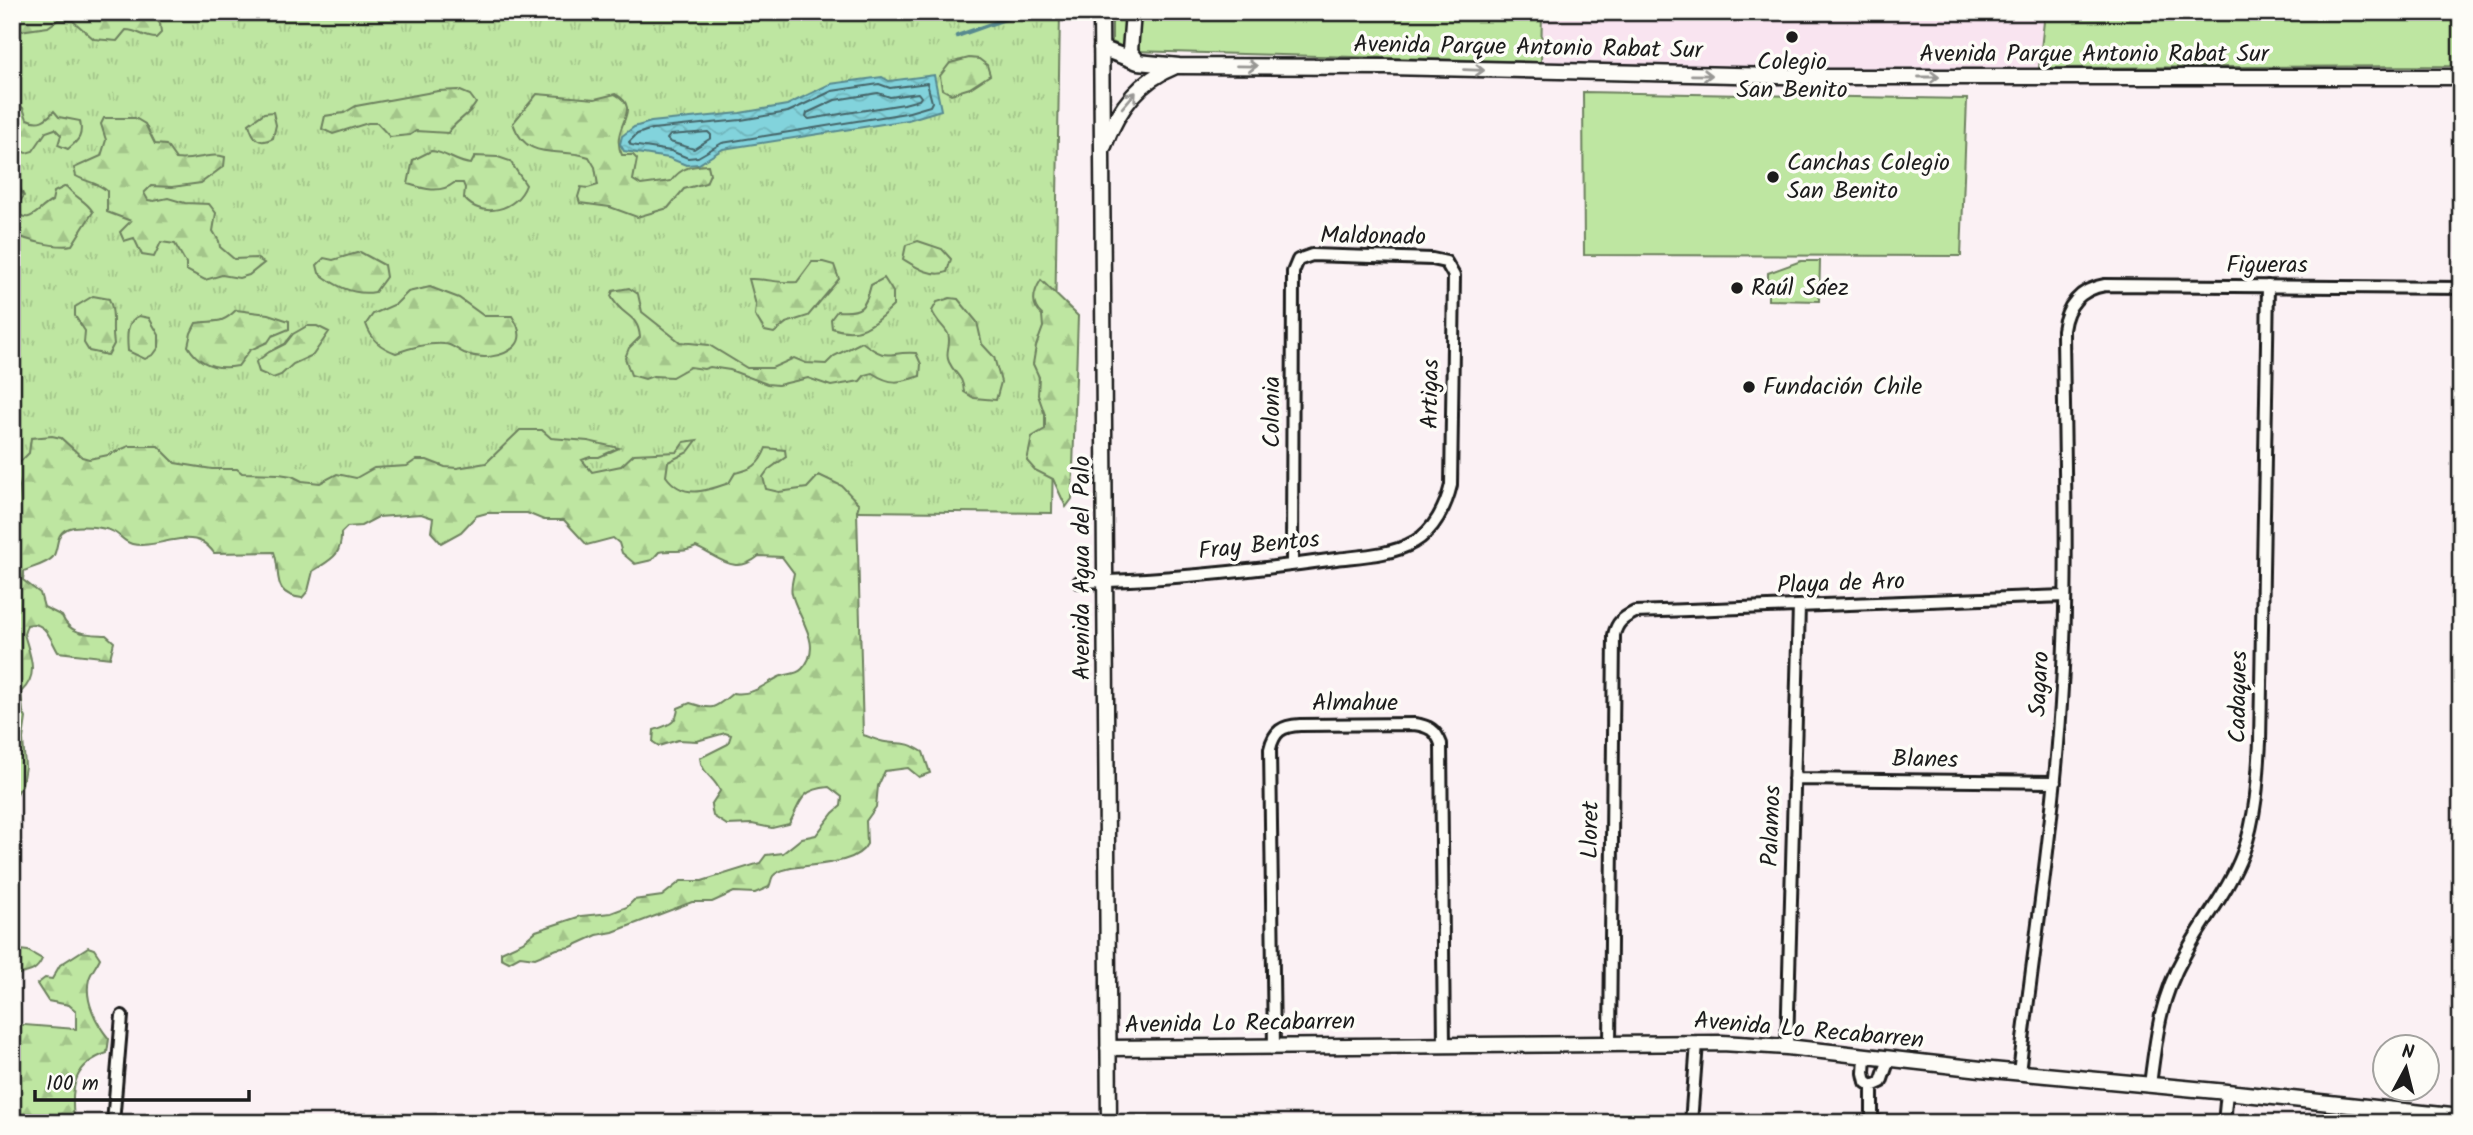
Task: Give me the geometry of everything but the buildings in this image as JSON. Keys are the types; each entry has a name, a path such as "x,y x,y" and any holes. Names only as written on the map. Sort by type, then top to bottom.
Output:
{"street":[{"name":"Avenida Agua del Palo","path":"1101,12 1109,1123"},
{"path":"1133,12 1130,51 1138,62"},
{"name":"Avenida Parque Antonio Rabat Sur","path":"1101,48 1138,62 1179,66 1387,67 1557,73 1823,77 2461,77"},
{"path":"1101,153 1112,124 1134,94 1164,71 1179,66"},
{"name":"Maldonado","path":"1298,260 1312,255 1432,258 1446,262"},
{"name":"Colonia","path":"1293,565 1293,272 1298,260"},
{"name":"Artigas","path":"1433,524 1449,494 1452,475 1454,276 1446,262"},
{"name":"Figueras","path":"2076,299 2095,287 2105,285 2461,288"},
{"name":"Cadaques","path":"2150,1085 2154,1042 2165,999 2183,957 2230,882 2248,838 2255,800 2260,742 2268,286"},
{"name":"Sagaro","path":"2019,1073 2054,782 2062,690 2066,521 2063,330 2067,310 2076,299"},
{"name":"Fray Bentos","path":"1079,582 1146,579 1293,565 1378,553 1402,548 1416,541 1433,524"},
{"name":"Playa de Aro","path":"1622,619 1635,612 2064,596"},
{"name":"Palamos","path":"1787,1047 1799,606"},
{"name":"Lloret","path":"1610,1044 1614,635 1616,625 1622,619"},
{"name":"Almahue","path":"1274,1047 1270,749 1272,739 1287,725 1313,724 1425,725 1438,736 1441,744 1444,1045"},
{"name":"Blanes","path":"1794,779 2054,782"},
{"path":"113,1123 122,1016"},
{"path":"1691,1123 1697,1043"},
{"name":"Avenida Lo Recabarren","path":"1108,1048 1697,1043 1787,1047 2019,1073 2227,1092 2366,1115 2461,1117"},
{"path":"1865,1056 1864,1078 1872,1086"},
{"path":"1872,1086 1881,1082 1889,1059"},
{"path":"1872,1086 1873,1122"},
{"path":"2224,1123 2227,1092"}],"shaded area":[{"name":"Colegio San Benito","path":"1542,12 2045,12 2039,68 1790,69 1541,62"}],"green space":[{"path":"12,12 1060,12 1052,513 857,511 29,514 12,659"},
{"path":"12,12 151,12 160,24 161,33 152,38 126,30 117,41 94,39 73,21 66,20 58,20 48,27 12,32"},
{"path":"1112,12 1542,12 1541,62 1132,51 1112,42"},
{"path":"2045,12 2461,12 2461,66 2039,68"},
{"path":"969,58 979,59 987,65 990,75 970,88 951,94 942,89 940,76 950,63"},
{"path":"458,90 470,95 476,103 448,133 416,131 410,135 390,137 377,123 368,123 333,134 322,129 325,116 344,113 356,106 438,91"},
{"name":"Canchas Colegio San Benito","path":"1583,92 1967,99 1961,256 1584,255"},
{"path":"537,94 595,99 615,94 627,106 619,145 622,155 633,155 637,159 633,180 641,185 671,181 687,168 708,165 710,174 706,183 684,189 668,208 637,217 610,207 580,203 578,197 581,187 598,185 595,167 589,157 536,149 519,136 513,123"},
{"path":"16,104 23,108 27,119 31,121 42,121 54,111 59,117 80,121 79,137 68,149 58,145 61,135 55,129 46,132 33,151 26,153 12,147 12,132 22,125 12,114 12,108"},
{"path":"273,112 276,125 273,138 260,141 252,133 249,124 264,113"},
{"path":"104,118 135,118 145,124 155,144 166,145 176,159 225,157 224,166 201,183 172,187 151,186 144,193 148,200 168,198 185,203 209,204 216,213 213,231 220,247 234,259 256,258 264,263 249,275 239,278 222,275 205,280 186,270 186,263 175,244 161,242 154,257 142,255 134,238 124,241 120,232 131,221 107,212 107,191 76,176 74,168 101,156 106,140 101,124"},
{"path":"431,151 471,164 475,156 498,157 510,161 526,185 515,201 507,206 489,210 471,205 464,198 463,183 454,183 438,189 408,184 413,160"},
{"path":"17,183 24,196 13,210 24,217 33,215 52,201 54,192 66,186 90,208 93,212 72,245 40,243 23,238 12,231 12,184"},
{"path":"918,241 942,249 951,259 947,272 930,273 903,259 906,245"},
{"path":"360,252 384,265 386,277 375,292 360,293 345,289 319,273 317,265 324,258 333,260"},
{"path":"1801,261 1820,261 1819,301 1768,300 1768,273"},
{"path":"812,262 834,265 839,279 808,316 786,323 774,333 765,331 755,315 756,305 749,279 797,282"},
{"path":"884,278 893,292 893,306 866,328 842,331 832,328 831,319 837,311 857,310 867,299 871,285"},
{"path":"1041,280 1078,316 1072,499 1066,507 1053,479 1035,470 1027,461 1032,437 1045,429 1045,415 1038,395 1039,377 1033,364 1043,327 1042,315 1035,302 1035,293"},
{"path":"430,287 459,298 484,316 512,316 519,331 518,342 510,350 497,356 483,357 464,353 444,344 420,346 396,353 377,343 366,324 373,314 396,304 408,292"},
{"path":"629,288 638,294 642,312 680,342 709,345 747,368 772,368 794,358 806,363 826,364 834,356 862,342 883,354 916,353 921,364 920,376 895,382 872,373 865,375 860,381 831,386 808,378 778,385 767,384 730,370 710,367 690,367 672,377 653,376 645,379 631,375 625,358 629,348 640,337 639,329 611,296 613,291"},
{"path":"93,296 109,299 111,305 114,344 108,355 89,351 84,343 85,331 75,316 75,307"},
{"path":"950,298 958,299 977,322 982,344 994,357 1001,382 996,400 974,398 964,392 960,378 949,362 948,334 932,311 937,302"},
{"path":"236,310 268,314 289,321 289,329 250,350 238,366 209,365 197,358 188,346 196,323 222,320"},
{"path":"134,318 149,318 159,335 159,347 145,359 128,351 129,326"},
{"path":"307,326 317,326 329,332 313,355 293,364 281,375 273,378 259,372 256,362"},
{"path":"520,430 542,430 551,438 588,441 619,448 599,457 582,460 592,472 621,466 634,454 677,452 684,442 697,440 688,452 668,462 666,476 673,484 687,491 703,491 729,483 735,473 758,463 766,448 785,450 786,457 763,477 766,489 779,492 807,488 819,475 842,486 859,504 857,511 863,735 917,748 923,752 930,773 919,777 908,768 885,771 878,786 876,807 866,821 867,844 859,853 848,859 780,871 773,876 769,887 755,893 734,892 712,902 692,902 535,958 520,956 509,962 501,958 501,952 523,942 536,931 581,916 611,913 627,907 634,900 662,896 681,881 702,881 760,863 766,855 783,853 802,838 816,835 841,806 842,797 829,787 812,791 803,798 789,824 772,828 752,824 727,825 713,816 711,805 720,791 703,768 700,758 728,744 731,735 725,733 697,741 678,740 659,746 653,742 654,730 674,721 678,708 690,703 714,707 733,693 751,692 780,676 802,669 811,650 810,641 792,594 794,573 782,557 759,556 742,565 735,565 696,547 659,552 652,560 635,564 622,553 619,543 613,538 587,545 564,520 544,520 527,513 487,513 476,516 461,532 441,543 431,532 433,518 421,514 378,517 361,526 347,527 341,533 337,552 313,571 308,591 302,598 292,596 281,587 274,552 214,553 202,542 194,539 132,544 114,532 83,526 63,531 53,557 24,571 23,580 40,593 44,607 62,616 74,630 106,635 114,642 110,658 58,652 43,628 27,625 24,634 31,657 32,672 21,692 26,718 23,739 25,766 22,785 12,802 12,532 16,530 19,486 15,470 29,453 31,438 61,438 82,457 89,459 129,446 158,446 175,463 212,469 237,469 242,473 279,474 320,483 337,474 356,478 374,468 407,466 416,460 427,460 445,467 457,468 486,463"},
{"path":"88,947 94,949 100,958 89,979 88,995 96,1019 109,1039 107,1053 81,1070 74,1086 74,1118 90,1123 12,1123 12,1024 76,1029 76,1011 69,1005 48,1001 37,984 45,978 52,979 60,965"},
{"path":"12,949 28,951 42,959 40,964 26,973 12,976"}],"water":[{"path":"934,75 941,110 908,120 723,149 699,164 686,165 669,158 624,151 620,144 622,136 634,127 651,122 740,113 787,105 830,84 882,77 889,81"}],"waterway":[{"path":"1138,22 1158,12"},
{"path":"957,36 1019,14"}],"place":[{"name":"Colegio San Benito","path":"1792,37"},
{"name":"Canchas Colegio San Benito","path":"1773,177"},
{"name":"Raúl Sáez","path":"1737,288"},
{"name":"Fundación Chile","path":"1749,387"}]}
